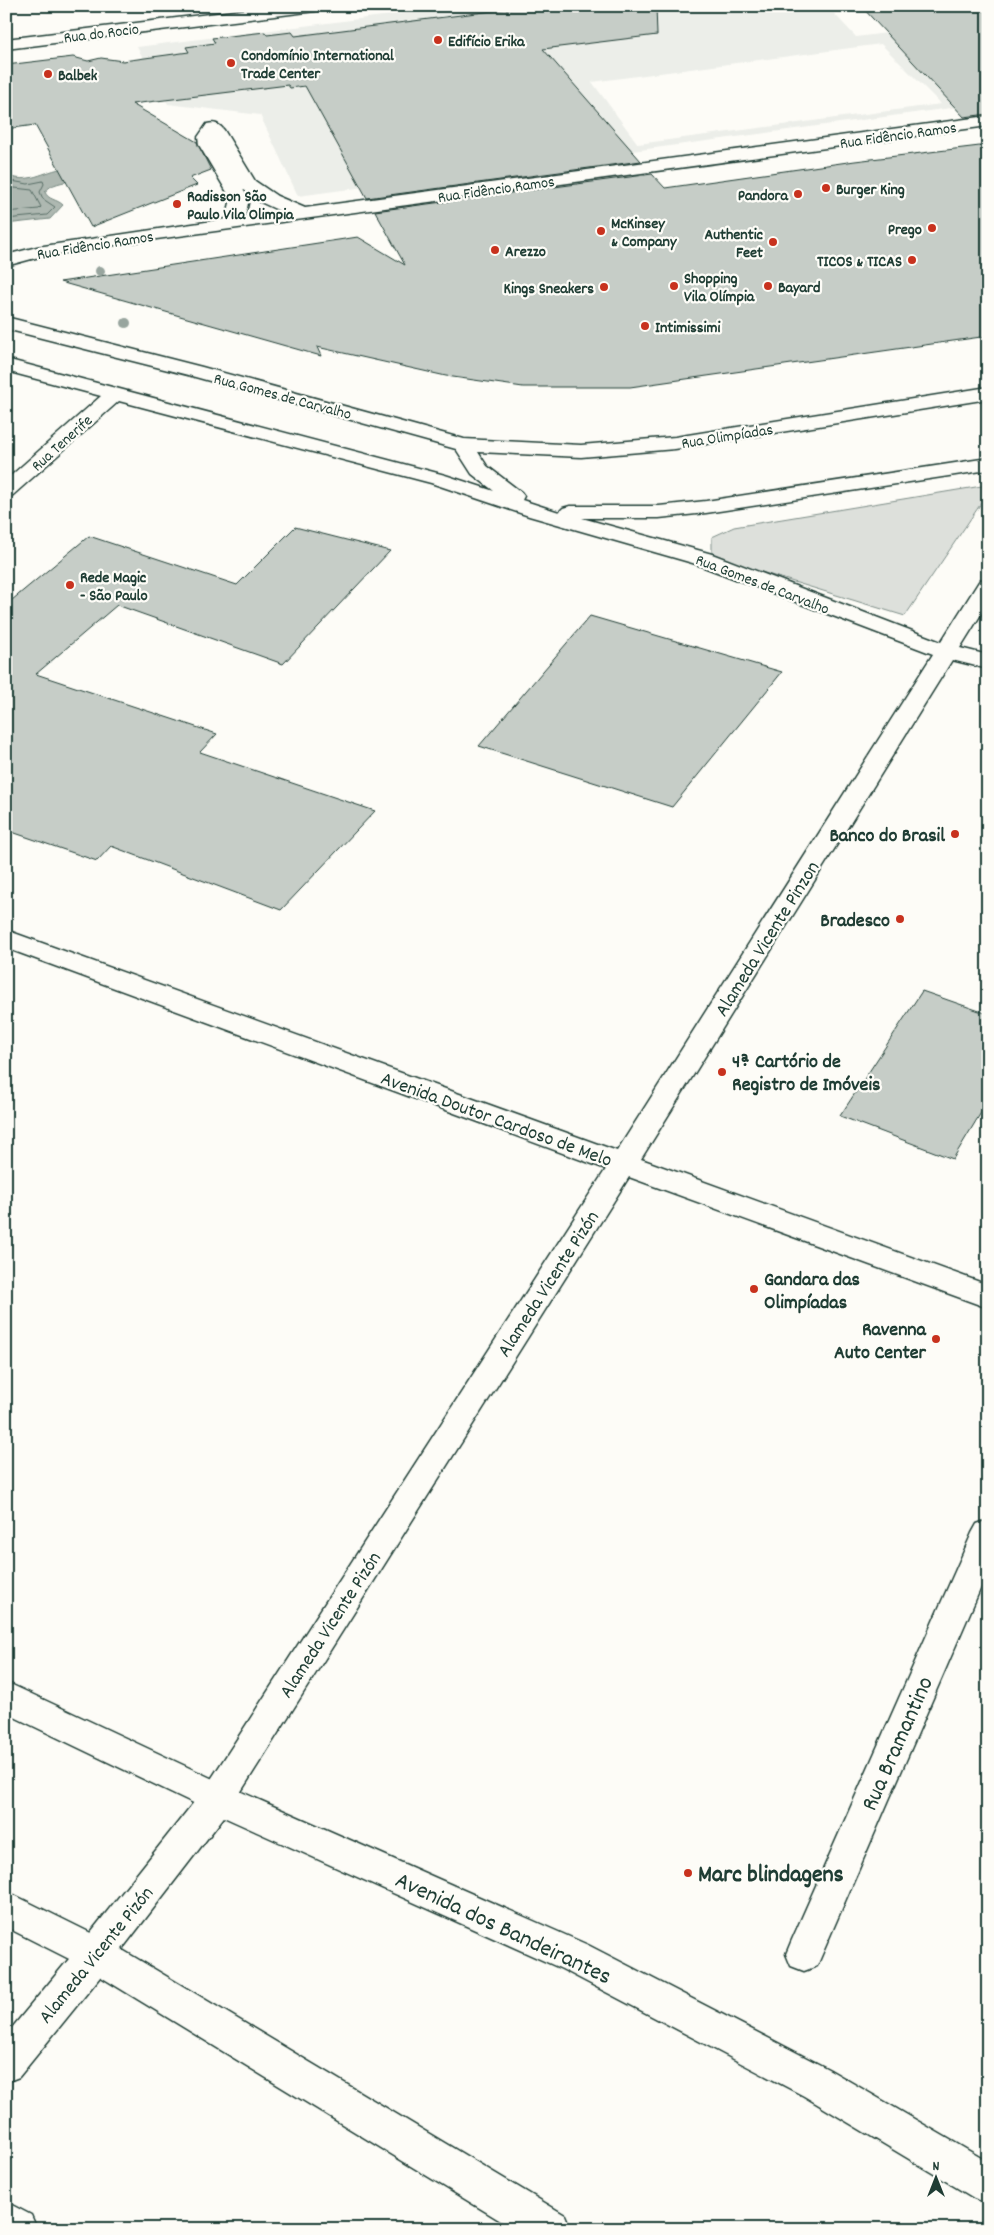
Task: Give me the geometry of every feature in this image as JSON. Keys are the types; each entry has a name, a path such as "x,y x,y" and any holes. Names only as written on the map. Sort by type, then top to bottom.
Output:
{"main road":[{"name":"Rua do Rocio","path":"6,44 316,6"},
{"name":"Rua Fidêncio Ramos","path":"6,261 37,252 304,214 985,126"},
{"path":"234,224 240,199 208,145 207,137 213,128 226,145 243,179 259,195 304,214"},
{"name":"Rua Gomes de Carvalho","path":"6,323 213,376 463,446 479,470 536,512"},
{"name":"Rua Gomes de Carvalho","path":"6,365 438,478 536,512 704,559 946,651 988,662"},
{"path":"581,451 723,421 921,392 988,386"},
{"name":"Rua Olimpíadas","path":"463,446 581,451 675,443 988,393"},
{"name":"Rua Tenerife","path":"6,491 115,394"},
{"path":"536,512 659,512 706,507 988,464"},
{"path":"704,559 675,538 676,530 684,518 706,507"},
{"name":"Alameda Vicente Pinzon","path":"623,1164 988,585"},
{"name":"Avenida Doutor Cardoso de Melo","path":"6,939 988,1297"},
{"name":"Alameda Vicente Pizón","path":"6,2064 96,1954 218,1798 623,1164"},
{"name":"Rua Bramantino","path":"804,1954 988,1533"},
{"name":"Avenida dos Bandeirantes","path":"6,1697 218,1798 575,1957 817,2083 988,2184"},
{"path":"6,1908 96,1954 550,2229"},
{"path":"6,2222 17,2229"}],"shaded area":[{"path":"462,6 827,6 856,37 988,20 988,103 298,196 260,115 168,104 137,47","holes":["881,44 941,104 638,144 592,82"]},
{"path":"988,485 988,493 905,616 712,557 712,537 734,527"}],"water":[{"path":"65,168 72,180 54,185 45,192 48,197 63,205 50,219 6,224 6,175 22,179"}],"building":[{"path":"532,6 656,6 657,35 543,49 641,161 367,198 305,86 290,88 288,85 132,104 197,142 211,170 190,178 197,185 91,227 35,125 6,129 6,65 73,57 88,61 101,58 123,61 189,52 186,47 215,43 212,38 265,32 267,35 292,32 295,36"},
{"path":"861,6 988,6 988,114 964,117"},
{"name":"Shopping Vila Olímpia","path":"988,145 988,336 630,387 523,387 446,376 317,347 321,356 60,282 358,237 405,265 375,211 652,174 665,188 855,161"},
{"path":"295,527 390,551 283,664 117,605 36,674 217,734 200,752 375,811 281,910 111,846 97,861 6,830 6,605 89,536 237,585"},
{"path":"590,616 782,672 672,807 479,746"},
{"path":"922,991 988,1014 988,1101 953,1159 840,1116"}],"place":[{"name":"Edifício Erika","path":"438,40"},
{"name":"Condomínio International Trade Center","path":"231,63"},
{"name":"Balbek","path":"48,74"},
{"name":"Burger King","path":"826,188"},
{"name":"Pandora","path":"798,194"},
{"name":"Radisson São Paulo Vila Olimpia","path":"177,204"},
{"name":"Prego","path":"932,228"},
{"name":"McKinsey & Company","path":"601,231"},
{"name":"Authentic Feet","path":"773,242"},
{"name":"Arezzo","path":"495,250"},
{"name":"TICOS & TICAS","path":"912,260"},
{"name":"Shopping Vila Olímpia","path":"674,286"},
{"name":"Bayard","path":"768,286"},
{"name":"Kings Sneakers","path":"604,287"},
{"name":"Intimissimi","path":"645,326"},
{"name":"Rede Magic - São Paulo","path":"70,585"},
{"name":"Banco do Brasil","path":"955,834"},
{"name":"Bradesco","path":"900,919"},
{"name":"4ª Cartório de Registro de Imóveis","path":"722,1072"},
{"name":"Gandara das Olimpíadas","path":"754,1289"},
{"name":"Ravenna Auto Center","path":"936,1339"},
{"name":"Marc blindagens","path":"688,1873"}]}
